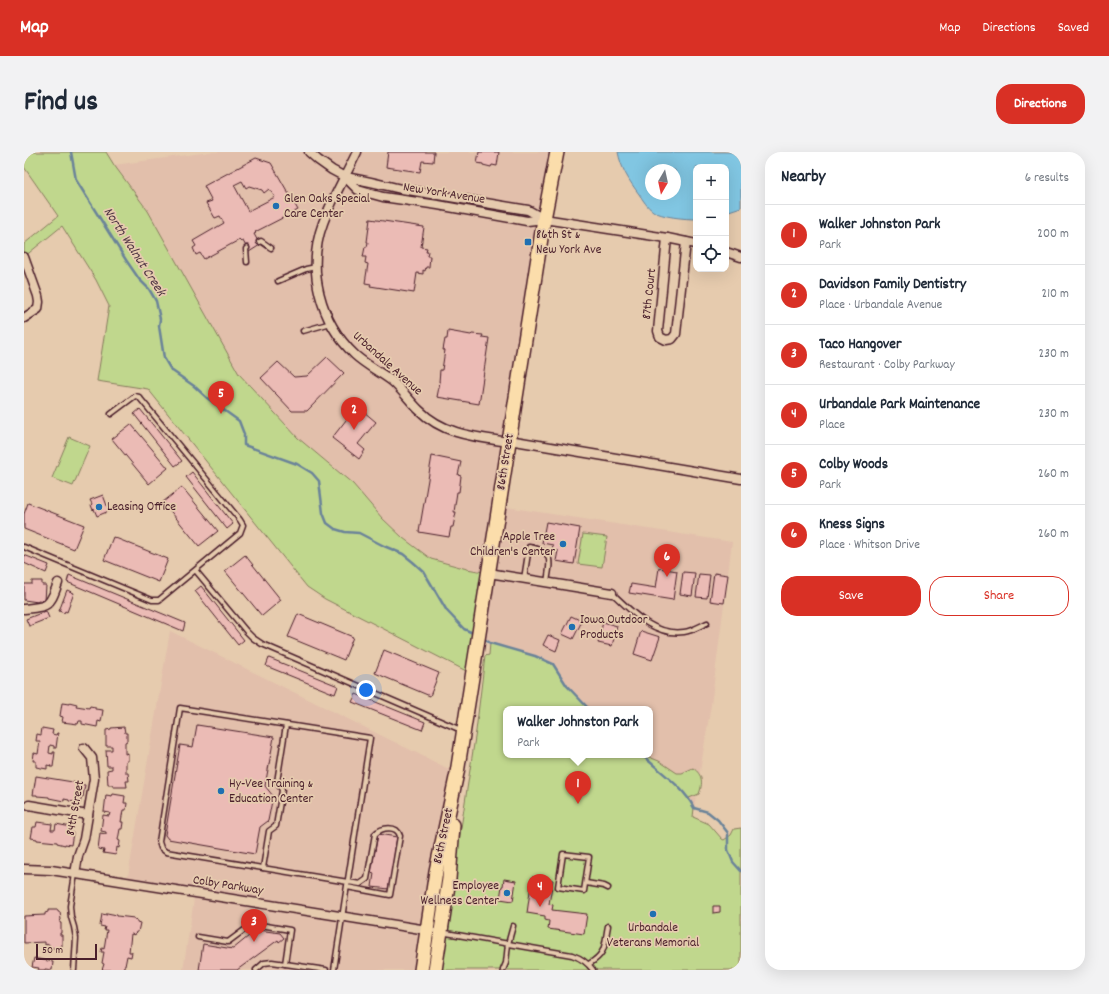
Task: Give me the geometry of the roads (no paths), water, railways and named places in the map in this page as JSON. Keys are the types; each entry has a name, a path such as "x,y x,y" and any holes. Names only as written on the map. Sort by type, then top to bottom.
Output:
{"main road":[{"name":"86th Street","path":"436,970 449,879 457,773 463,731 544,218 557,152"},
{"name":"86th Street","path":"421,970 436,871 457,773"}],"street":[{"name":"New York Avenue","path":"309,152 327,167 345,177 528,210 544,218 693,243"},
{"name":"Urbandale Avenue","path":"357,152 323,224 319,239 316,254 316,267 318,288 322,303 335,331 345,344 369,366 402,390 428,418 452,431 470,436 741,478"},
{"name":"87th Court","path":"667,238 658,330 660,337 666,340 672,339 676,334 686,242"},
{"path":"729,253 741,257"},
{"path":"24,257 39,302 38,309 24,318"},
{"path":"489,573 612,593"},
{"path":"24,609 48,604 52,599 58,582"},
{"name":"84th Street","path":"75,874 78,856 84,839 94,779 92,758 84,748"},
{"path":"29,805 88,815"},
{"name":"Colby Parkway","path":"24,869 51,870 427,930"}],"lane":[{"path":"259,242 261,241 271,248"},
{"path":"247,248 247,262"},
{"path":"278,282 306,269 316,267"},
{"path":"303,331 331,323"},
{"path":"24,547 152,600 159,600 196,571 240,533 243,525 240,520 139,397 135,396 111,414"},
{"path":"524,579 529,547 541,549 545,552 550,561 547,582"},
{"path":"196,571 246,631 262,644 463,731"},
{"path":"612,593 636,616 653,626 666,631 684,632 707,623"},
{"path":"334,970 342,916 347,887 348,882 370,738 180,708 159,842 161,848 166,852 348,882 360,884 367,879 375,834 382,828 388,828 399,832 400,836 390,895 347,887"},
{"path":"263,868 269,831 276,826 282,790 277,782 286,725"},
{"path":"563,854 589,857 586,883 584,891 558,887 563,854"},
{"path":"74,970 76,938 70,906 75,874"},
{"path":"586,883 608,888"},
{"path":"198,937 228,942 251,925 255,924 290,930 285,964"},
{"path":"503,970 506,963 508,944 513,926"},
{"path":"589,964 603,952 608,926"},
{"path":"427,930 572,955 589,964 593,970"},
{"path":"256,970 264,963 272,962 326,970"}],"water":[{"path":"618,152 741,152 741,207 729,211 729,164 693,164 693,219 662,215 651,209 632,184 623,169"}],"waterway":[{"name":"North Walnut Creek","path":"71,152 76,180 126,260 139,279 149,289 156,301 160,319 159,326 164,358 171,370 239,421 244,434 244,445 297,464 312,473 319,481 323,513 327,523 335,529 345,532 359,533 403,554 424,572 447,611 464,629 475,634"},
{"name":"North Walnut Creek","path":"483,638 490,643 535,656 553,664 567,686 586,706"},
{"name":"North Walnut Creek","path":"645,758 678,786 690,800 694,808 708,812 718,820 728,833 728,850 733,862 741,871"}],"place":[{"name":"Glen Oaks Special Care Center","path":"276,206"},
{"name":"86th St & New York Ave","path":"528,242"},
{"name":"Colby Woods","path":"221,414"},
{"name":"Davidson Family Dentistry","path":"354,430"},
{"name":"Leasing Office","path":"99,507"},
{"name":"Apple Tree Children's Center","path":"563,544"},
{"name":"Kness Signs","path":"667,577"},
{"name":"Iowa Outdoor Products","path":"572,627"},
{"name":"Hy-Vee Training & Education Center","path":"221,791"},
{"name":"Walker Johnston Park","path":"578,804"},
{"name":"Employee Wellness Center","path":"507,893"},
{"name":"Urbandale Park Maintenance","path":"540,907"},
{"name":"Urbandale Veterans Memorial","path":"653,914"},
{"name":"Taco Hangover","path":"254,942"}]}
